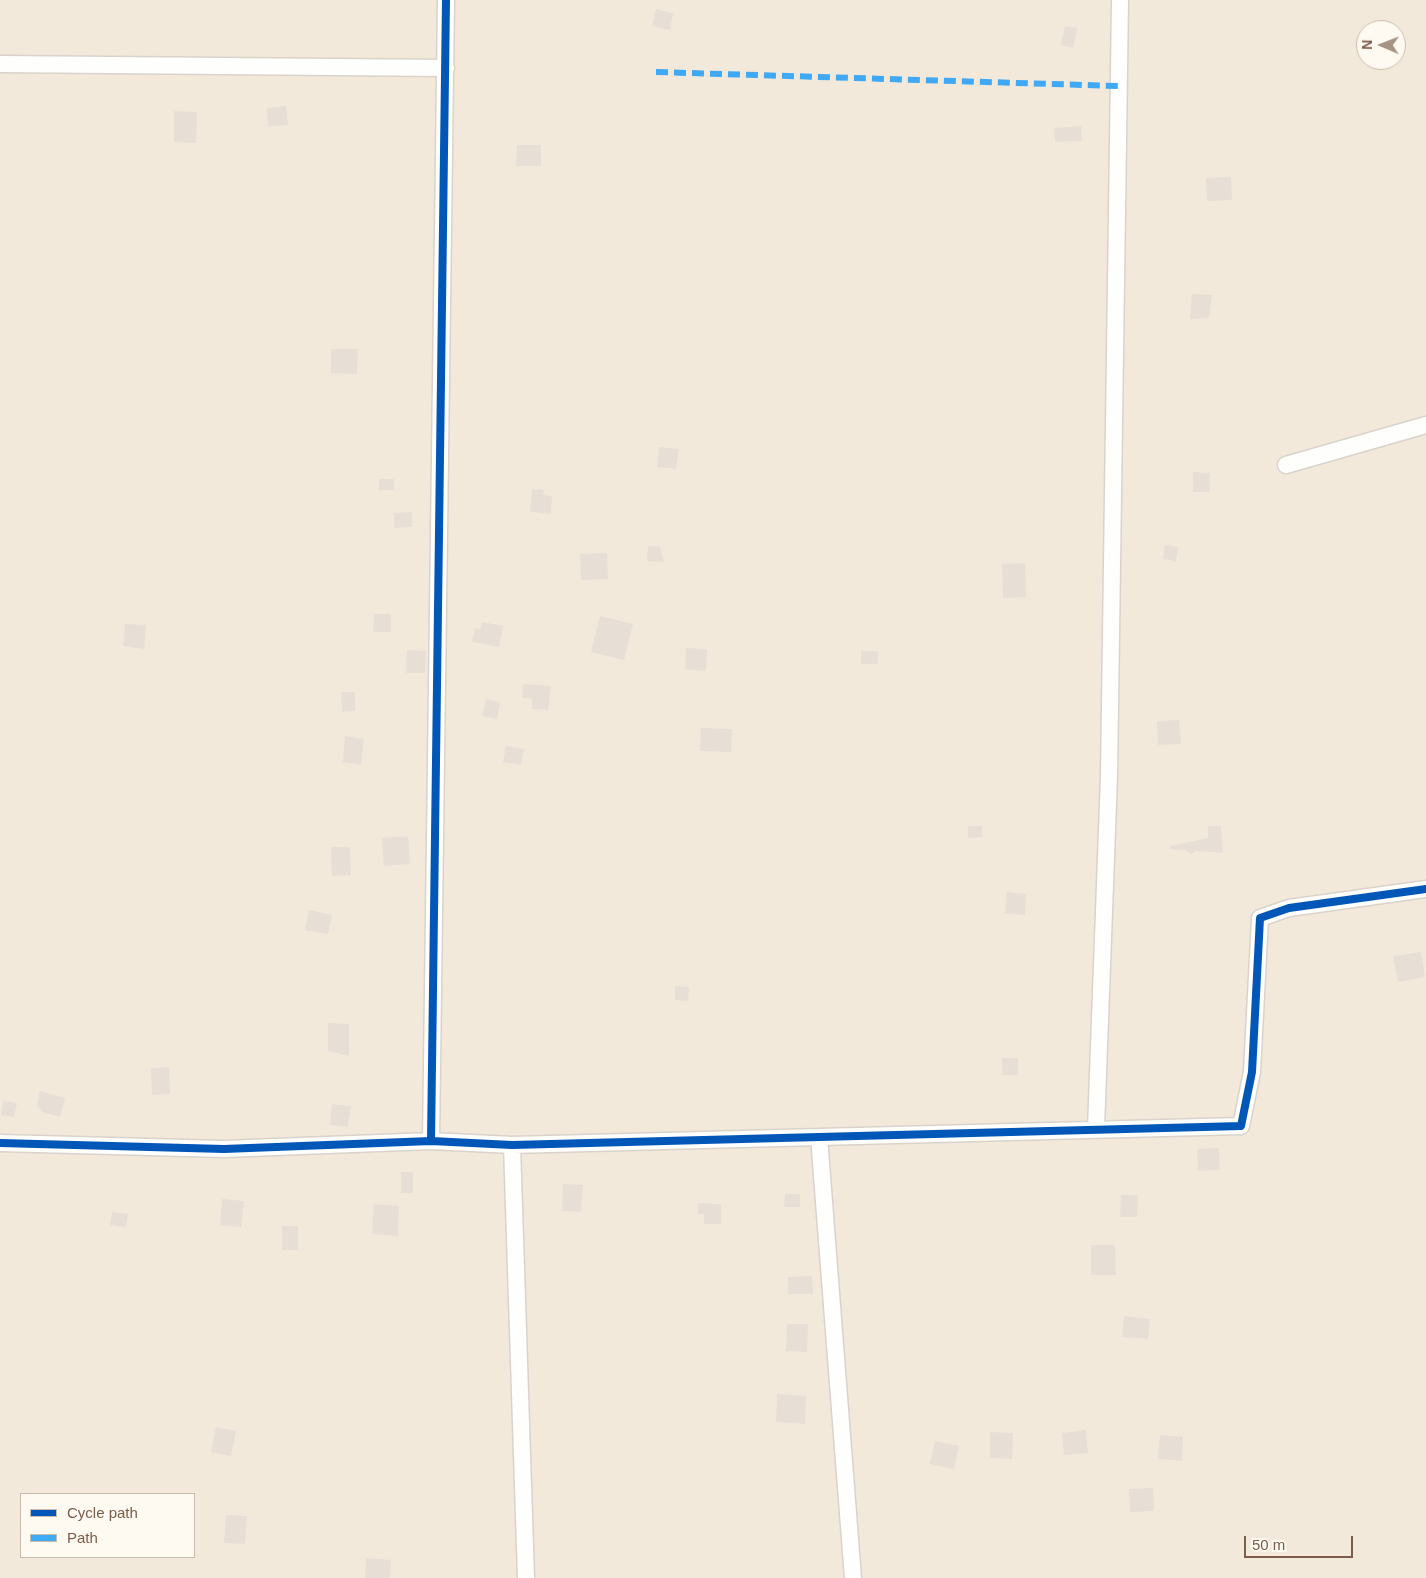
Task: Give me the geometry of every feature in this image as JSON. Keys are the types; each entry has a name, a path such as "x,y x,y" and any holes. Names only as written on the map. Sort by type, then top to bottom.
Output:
{"street":[{"path":"431,1141 446,0"},
{"path":"1096,1128 1110,776 1120,0"},
{"path":"0,64 446,68"},
{"path":"1286,465 1426,425"},
{"path":"0,1143 224,1149 431,1141 512,1145 1096,1128 1241,1126 1252,1072 1260,918 1289,908 1426,889"},
{"path":"819,1137 852,1578"},
{"path":"512,1145 526,1578"}],"shaded area":[{"path":"0,0 1426,0 1426,1578 0,1578"}],"building":[{"path":"656,9 673,13 670,30 652,26"},
{"path":"1065,26 1077,28 1073,48 1061,45"},
{"path":"286,106 288,125 268,126 267,108"},
{"path":"174,111 197,112 196,143 174,142"},
{"path":"1081,126 1082,141 1055,142 1054,128"},
{"path":"517,145 541,145 541,166 516,166"},
{"path":"1231,177 1232,200 1207,201 1206,178"},
{"path":"1192,294 1212,295 1209,318 1190,319"},
{"path":"331,349 358,349 357,374 331,373"},
{"path":"659,447 679,449 676,469 657,467"},
{"path":"1193,472 1210,473 1209,492 1193,492"},
{"path":"379,479 394,479 394,490 379,490"},
{"path":"532,489 544,490 543,495 552,496 551,514 530,512"},
{"path":"412,512 412,527 394,528 394,513"},
{"path":"1165,545 1178,547 1176,561 1163,559"},
{"path":"648,546 660,547 664,562 647,561"},
{"path":"607,553 608,579 581,580 580,554"},
{"path":"1025,563 1026,597 1003,598 1002,564"},
{"path":"374,614 391,614 391,632 373,632"},
{"path":"600,616 633,624 624,660 591,652"},
{"path":"482,622 503,626 499,647 472,642 475,628 480,629"},
{"path":"125,624 146,625 144,649 123,646"},
{"path":"686,648 707,649 706,671 685,669"},
{"path":"407,650 426,651 425,673 406,673"},
{"path":"861,651 878,651 878,664 861,664"},
{"path":"523,684 551,686 548,710 532,709 532,699 522,698"},
{"path":"341,692 355,692 355,711 342,712"},
{"path":"486,699 500,702 497,719 482,716"},
{"path":"1179,720 1181,744 1158,745 1157,721"},
{"path":"701,728 732,729 731,752 700,751"},
{"path":"345,736 364,739 361,765 343,762"},
{"path":"506,746 524,749 521,765 503,762"},
{"path":"968,826 982,826 982,837 968,838"},
{"path":"1208,826 1221,826 1223,853 1196,851 1191,854 1185,850 1170,849 1170,846 1208,838"},
{"path":"408,836 410,864 384,866 382,838"},
{"path":"331,847 350,847 351,875 332,876"},
{"path":"1007,892 1026,894 1025,915 1005,913"},
{"path":"309,910 332,915 328,934 305,930"},
{"path":"1421,952 1425,977 1398,982 1393,956"},
{"path":"675,986 689,987 688,1001 675,1000"},
{"path":"328,1023 349,1024 349,1056 328,1051"},
{"path":"1002,1058 1018,1058 1018,1075 1002,1075"},
{"path":"169,1067 170,1094 152,1095 151,1068"},
{"path":"40,1091 65,1098 60,1117 42,1112 37,1105"},
{"path":"3,1101 17,1103 14,1117 1,1115"},
{"path":"332,1104 351,1106 348,1127 330,1125"},
{"path":"1219,1148 1220,1170 1198,1171 1197,1149"},
{"path":"401,1172 413,1172 413,1193 401,1193"},
{"path":"563,1184 583,1185 581,1212 562,1211"},
{"path":"785,1194 800,1194 800,1207 784,1207"},
{"path":"1121,1195 1138,1195 1137,1217 1120,1217"},
{"path":"222,1199 244,1201 241,1227 220,1225"},
{"path":"698,1203 721,1204 721,1224 704,1224 704,1214 698,1214"},
{"path":"374,1204 399,1206 398,1236 372,1234"},
{"path":"112,1212 128,1214 126,1227 110,1225"},
{"path":"282,1226 298,1226 298,1250 282,1250"},
{"path":"1091,1245 1115,1245 1116,1275 1091,1275"},
{"path":"812,1276 813,1294 788,1294 788,1277"},
{"path":"1124,1316 1150,1319 1148,1339 1122,1337"},
{"path":"787,1324 808,1324 807,1352 786,1351"},
{"path":"777,1394 806,1396 805,1424 776,1422"},
{"path":"216,1427 236,1431 231,1456 211,1452"},
{"path":"1086,1430 1088,1453 1064,1455 1062,1433"},
{"path":"990,1432 1013,1433 1012,1459 990,1458"},
{"path":"1160,1435 1183,1437 1182,1461 1158,1459"},
{"path":"935,1441 959,1446 954,1469 930,1464"},
{"path":"1153,1488 1154,1511 1130,1512 1129,1489"},
{"path":"226,1515 247,1516 245,1544 224,1543"},
{"path":"366,1558 391,1560 390,1578 365,1578"}],"marked path":[{"path":"656,72 1118,86"}],"cycle path":[{"path":"431,1141 446,0"},
{"path":"0,1143 224,1149 431,1141 512,1145 1241,1126 1252,1072 1260,918 1289,908 1426,889"}]}
